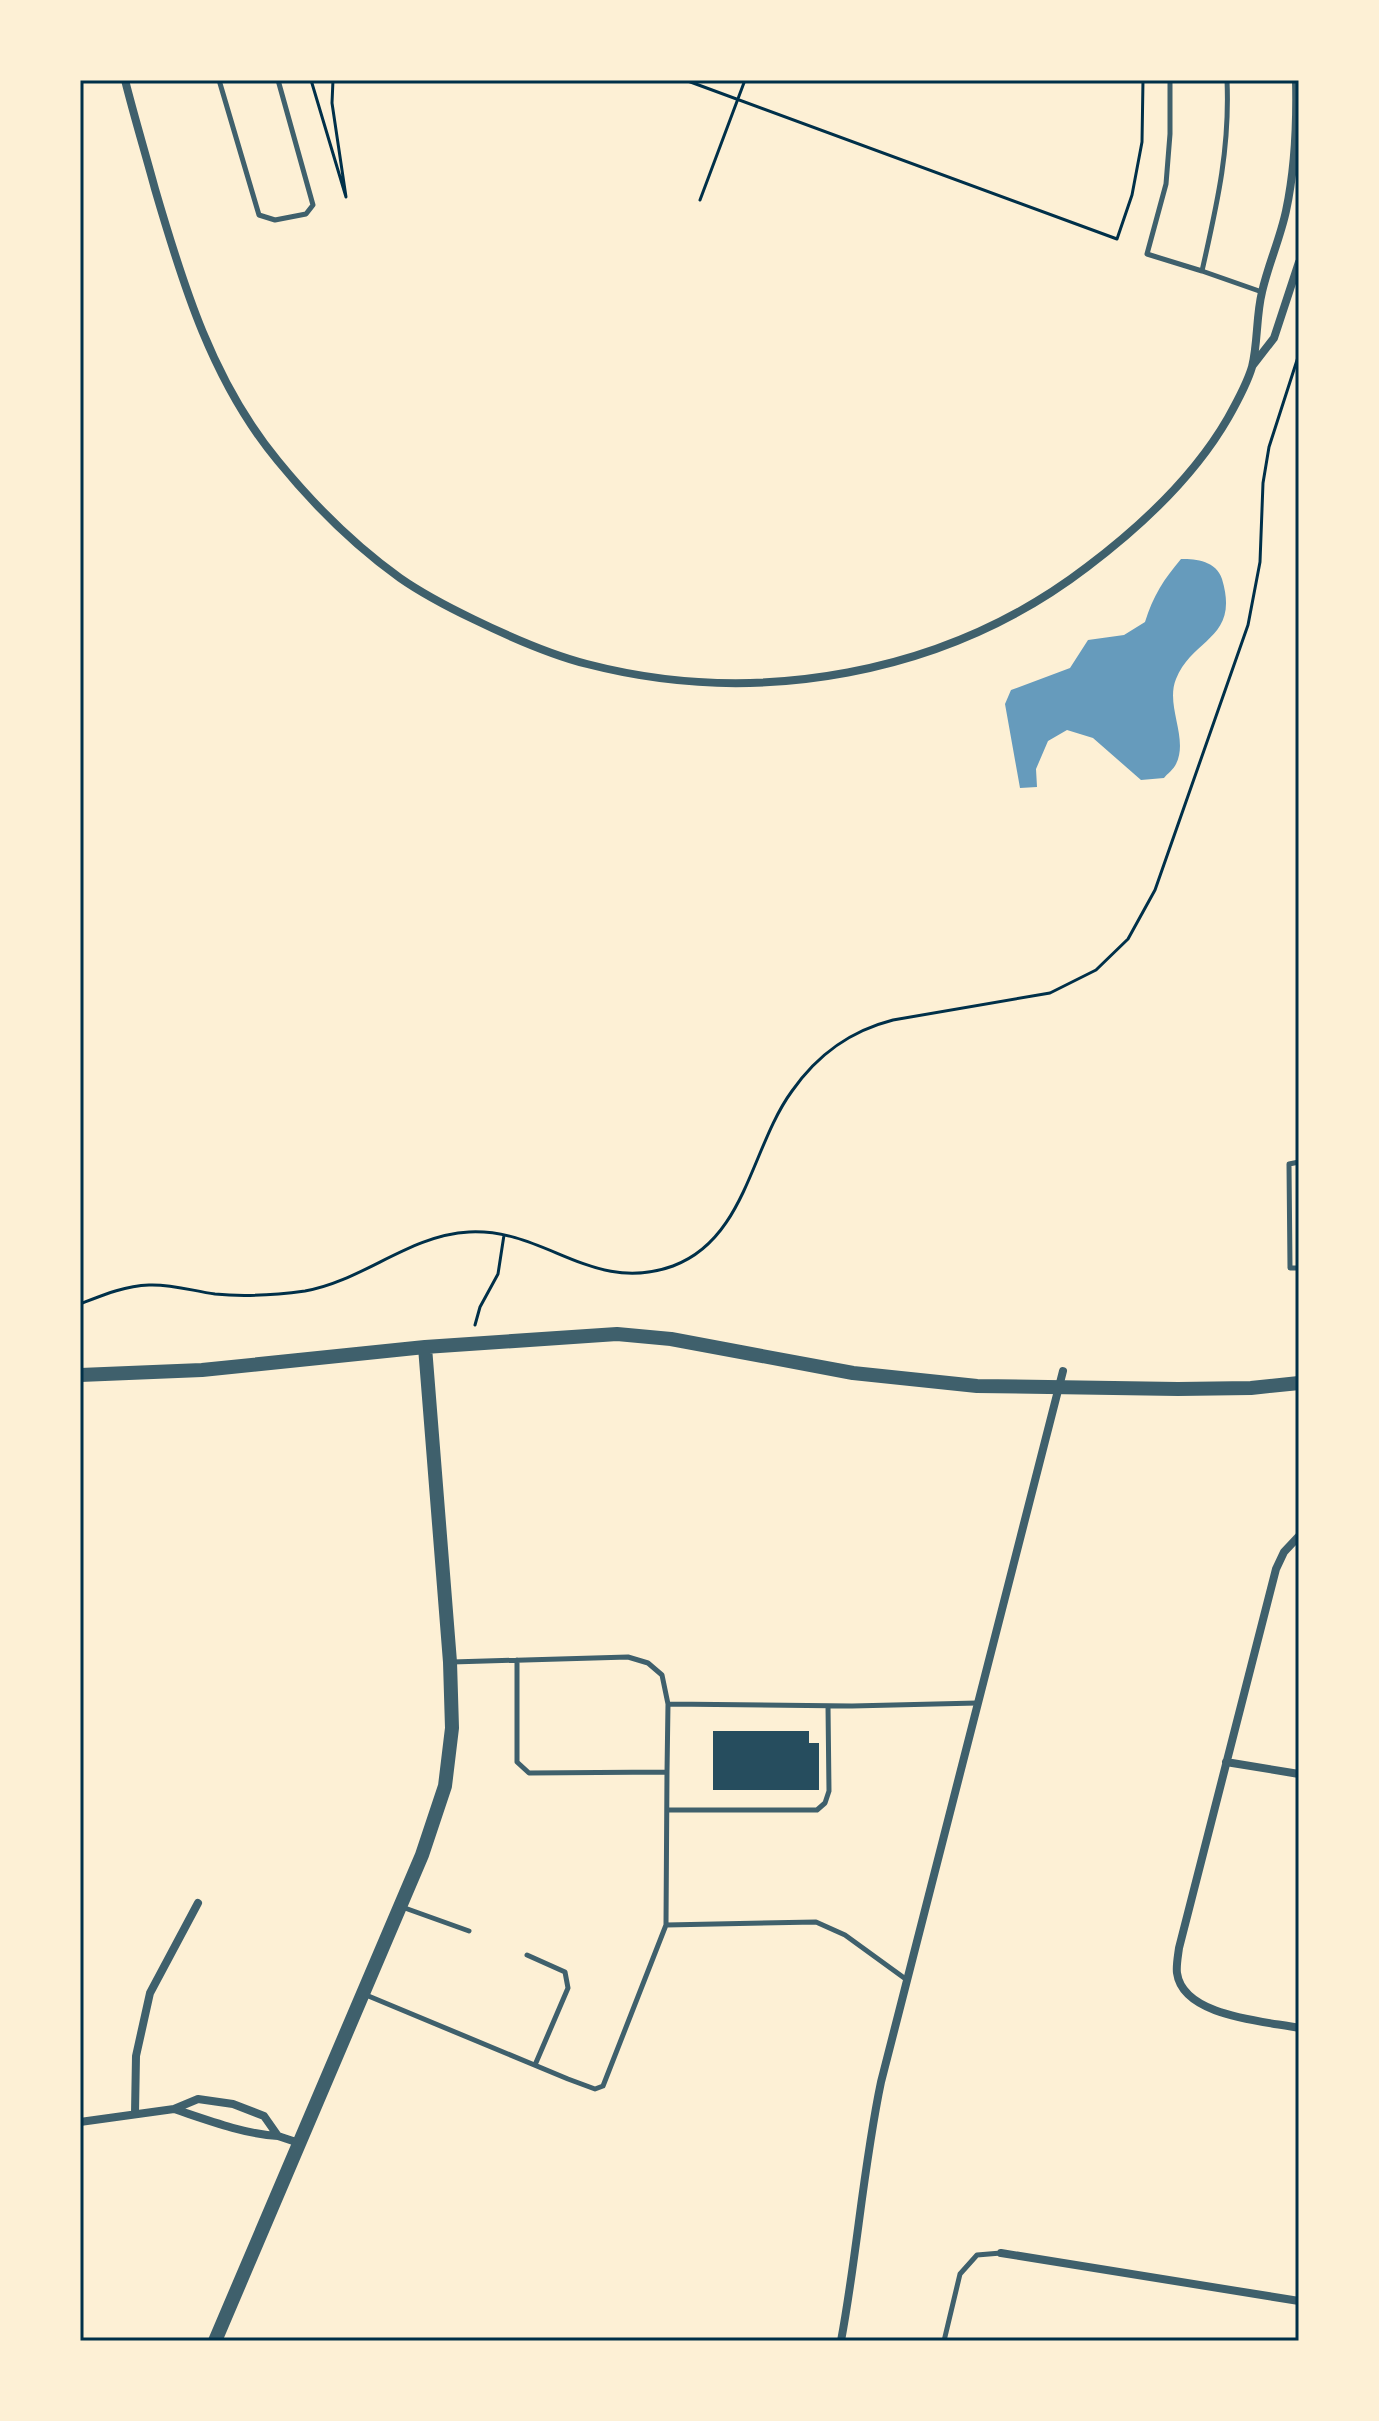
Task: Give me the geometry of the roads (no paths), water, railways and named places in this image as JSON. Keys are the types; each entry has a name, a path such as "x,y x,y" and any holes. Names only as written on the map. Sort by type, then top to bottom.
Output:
{"street":[{"path":"1252,366 1262,292 1287,209 1293,163 1296,80"},
{"path":"125,81 193,312 235,397 274,457 321,510 400,578 440,603 489,627 533,647 583,664 680,681 761,683 847,674 933,651 979,633 1065,584 1139,524 1203,454 1225,422 1252,366 1274,338 1299,262"},
{"path":"80,1375 202,1370 425,1347 617,1334 671,1339 853,1373 1001,1386 1178,1389 1251,1388 1299,1383"},
{"path":"215,2341 422,1855 445,1786 452,1728 450,1662 425,1347"},
{"path":"841,2341 851,2285 867,2148 881,2082 1063,1371"},
{"path":"1299,1536 1284,1552 1276,1569 1179,1948 1177,1975 1187,1995 1216,2012 1299,2028"},
{"path":"1226,1762 1299,1774"},
{"path":"135,2113 136,2056 150,1993 198,1903"},
{"path":"80,2122 174,2109 198,2099 233,2104 264,2116 278,2136"},
{"path":"174,2109 223,2123 250,2135 278,2136 299,2143"},
{"path":"1001,2253 1299,2301"}],"lane":[{"path":"219,80 259,215 275,220 306,214 313,205 278,80"},
{"path":"1170,80 1166,184 1147,254 1262,292"},
{"path":"1202,271 1227,143 1227,80"},
{"path":"1299,1162 1289,1164 1290,1268 1299,1268"},
{"path":"363,1994 595,2089 603,2086 666,1925 668,1704 662,1675 648,1663 628,1657 450,1662"},
{"path":"517,1660 517,1762 521,1768 529,1773 667,1772"},
{"path":"668,1704 828,1706 978,1703"},
{"path":"667,1810 817,1810 825,1803 829,1791 828,1706"},
{"path":"400,1906 469,1931"},
{"path":"666,1925 816,1922 845,1935 907,1980"},
{"path":"527,1955 565,1972 568,1988 535,2065"},
{"path":"944,2341 960,2274 977,2255 1001,2253"}],"water":[{"path":"1181,559 1199,561 1215,568 1222,579 1226,599 1220,626 1193,654 1176,679 1173,700 1180,744 1175,766 1164,778 1141,780 1093,738 1067,730 1048,741 1036,769 1037,787 1020,788 1005,704 1011,690 1070,668 1088,640 1124,635 1145,622 1160,588"}]}
